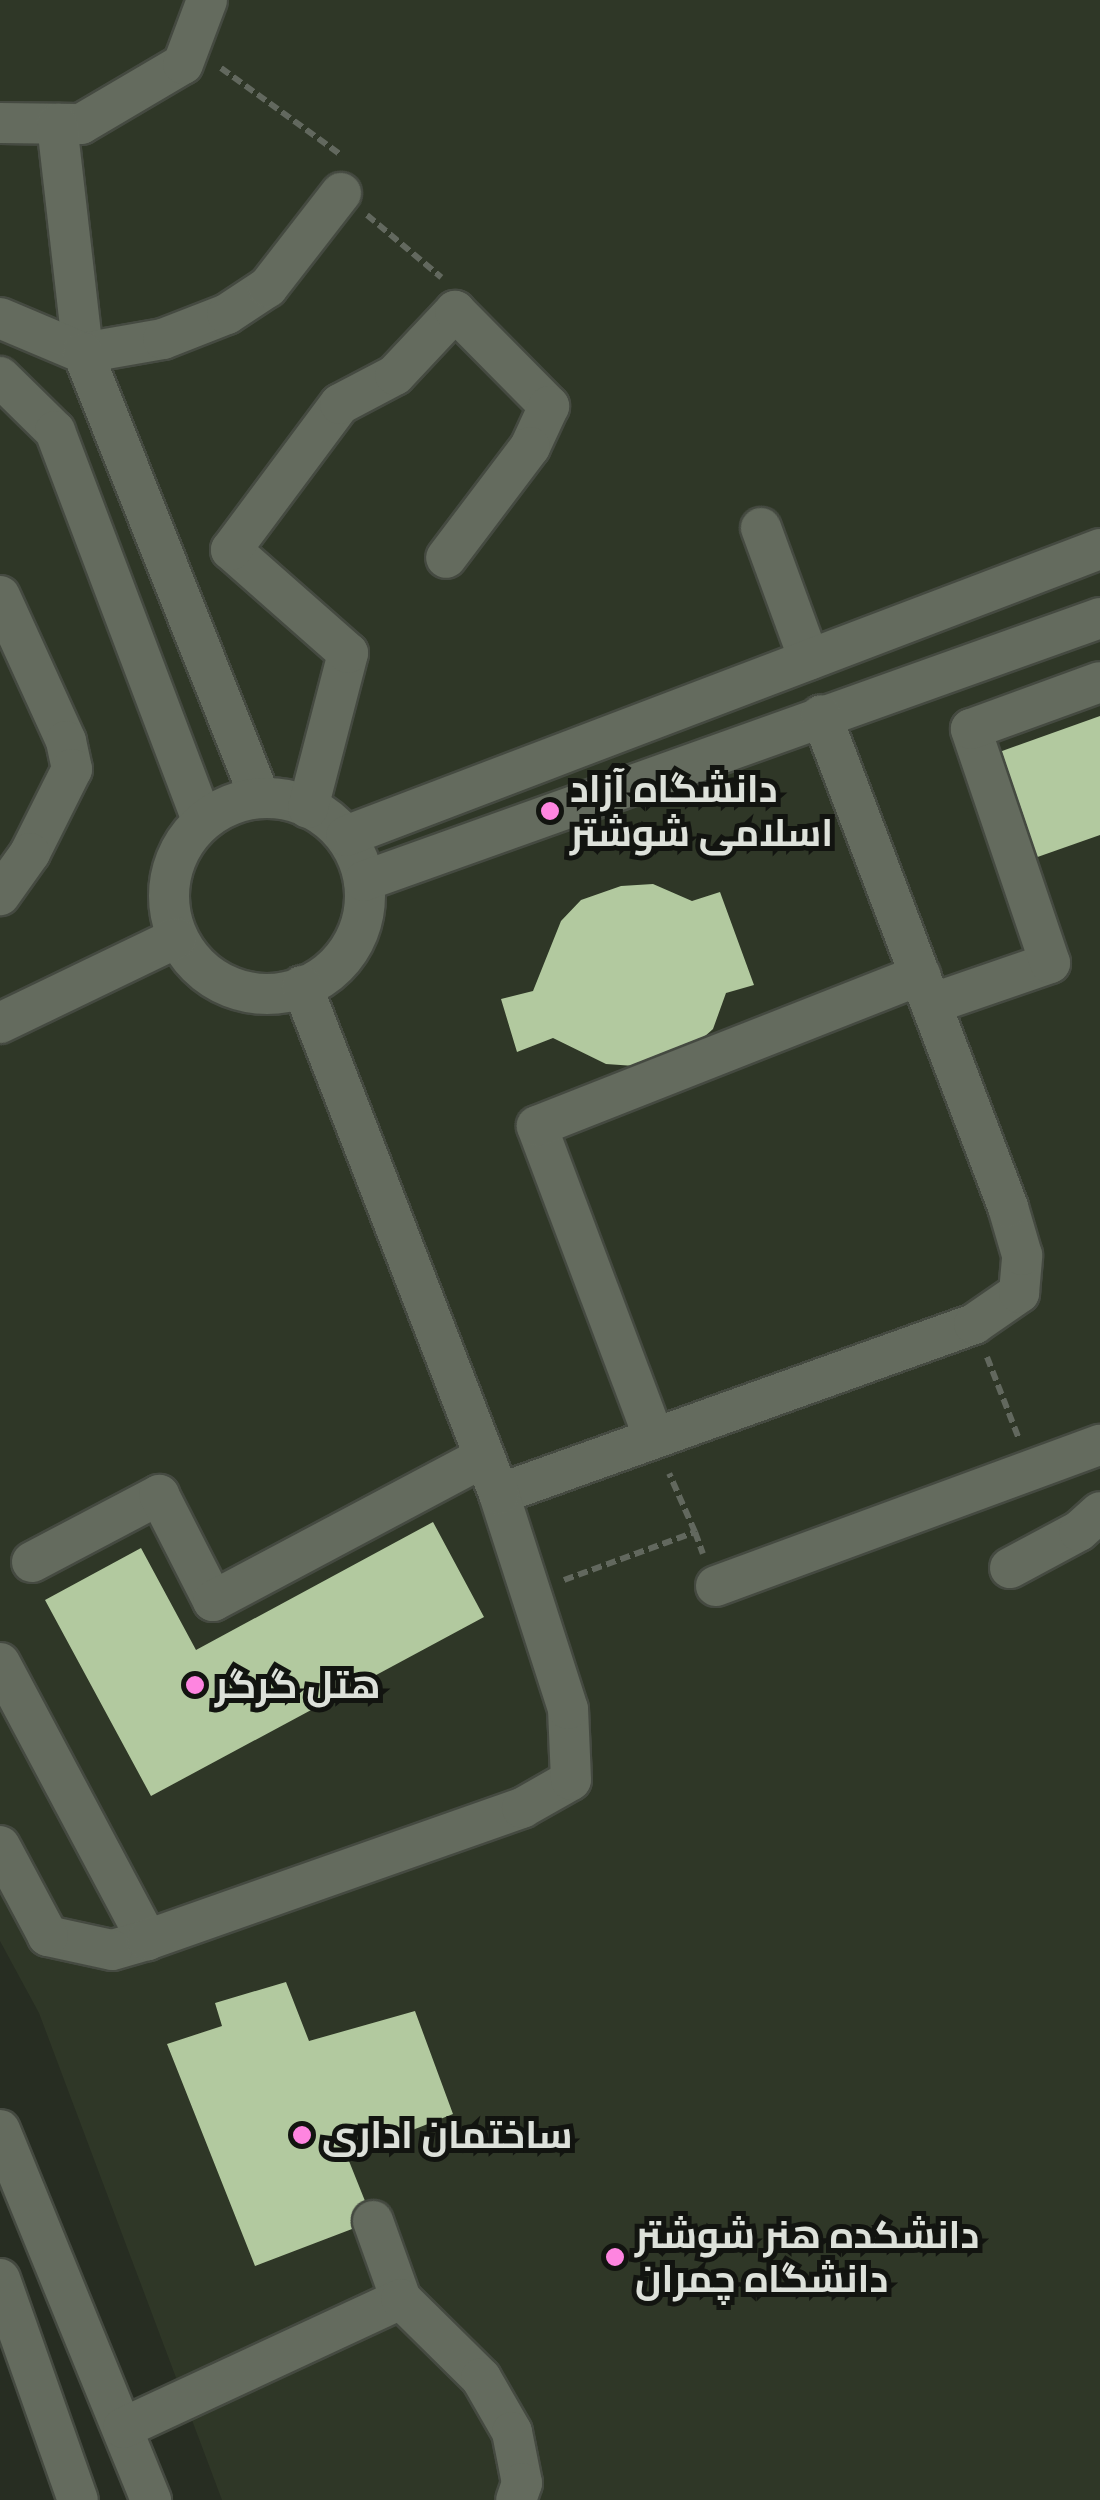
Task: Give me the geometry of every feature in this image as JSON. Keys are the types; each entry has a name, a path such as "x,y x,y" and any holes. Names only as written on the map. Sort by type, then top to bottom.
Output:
{"street":[{"path":"0,124 81,124 183,64 208,0"},
{"path":"57,124 84,353 260,797"},
{"path":"202,821 55,431 0,376 15,324 84,353 163,339 227,314 268,287 341,193"},
{"path":"308,808 348,653 231,550 340,404 395,375 455,310 549,406 530,447 446,558"},
{"path":"762,528 809,660"},
{"path":"346,836 1100,549"},
{"path":"0,596 66,741 72,769 30,854 0,895"},
{"path":"364,881 1100,618"},
{"path":"654,1438 537,1126 926,990 1050,963 971,729 1100,682"},
{"path":"499,1494 974,1324 1018,1292 1022,1255 822,715"},
{"path":"260,797 308,808 346,836 364,881 360,931 342,960 302,986 253,993 221,983 196,964 178,938 168,908 170,876 182,846 202,821 260,797"},
{"path":"0,1023 178,938"},
{"path":"0,1846 48,1936 112,1950 522,1808 571,1780 568,1709 499,1494 302,986"},
{"path":"716,1586 1100,1445"},
{"path":"32,1562 159,1495 213,1601 484,1457"},
{"path":"1010,1568 1079,1531 1100,1512"},
{"path":"1,1668 147,1940"},
{"path":"0,2130 152,2500"},
{"path":"373,2221 401,2299 480,2378 512,2432 522,2483 516,2500"},
{"path":"0,2280 78,2500"},
{"path":"124,2428 401,2299"}],"path":[{"path":"974,1324 1031,1470"},
{"path":"530,1592 695,1532 654,1438"}],"shaded area":[{"name":"دانشگاه آزاد اسلامی شوشتر","path":"0,0 1100,0 1100,2500 222,2500 39,2013 0,1941"}],"building":[{"path":"1100,716 1100,835 1029,860 991,755"},
{"path":"653,884 692,901 720,892 754,985 726,993 713,1029 686,1053 649,1067 606,1064 553,1038 517,1052 501,999 533,991 561,921 581,900 621,886"},
{"path":"433,1522 484,1617 151,1796 45,1600 141,1548 196,1650"},
{"name":"ساختمان اداری","path":"286,1982 309,2041 415,2011 453,2114 347,2156 373,2221 255,2266 167,2044 222,2026 215,2003"}],"place":[{"name":"دانشگاه آزاد اسلامی شوشتر","path":"550,811"},
{"name":"هتل گرگر","path":"195,1685"},
{"name":"ساختمان اداری","path":"302,2135"},
{"name":"دانشکده هنر شوشتر دانشگاه چمران","path":"615,2257"}]}
